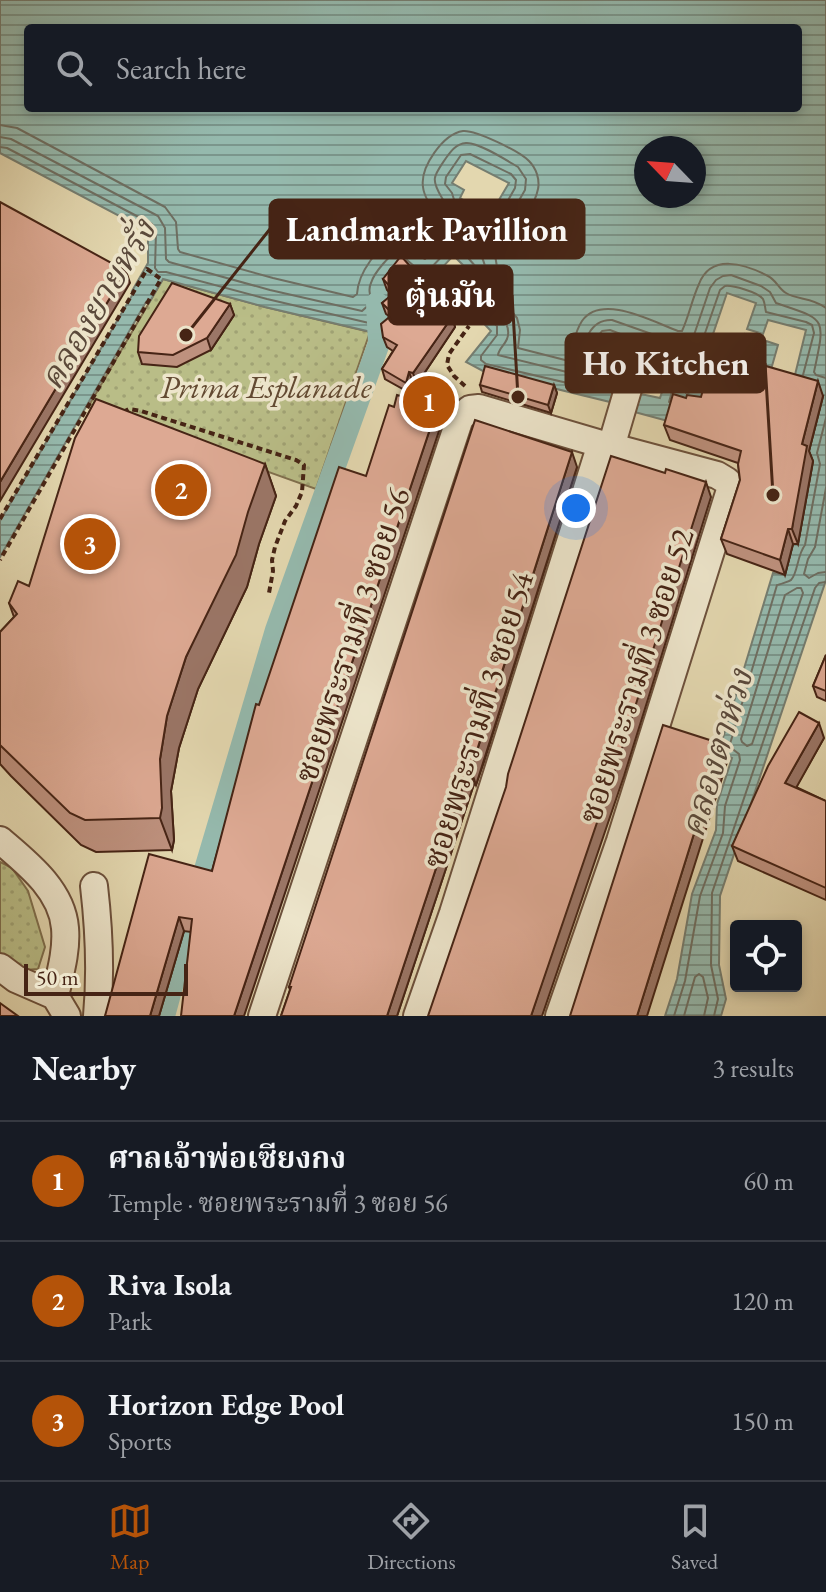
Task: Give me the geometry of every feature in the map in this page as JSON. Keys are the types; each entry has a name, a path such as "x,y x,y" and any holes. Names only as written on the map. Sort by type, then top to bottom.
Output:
{"street":[{"name":"ซอยพระรามที่ 3 ซอย 54","path":"417,1016 636,362"},
{"path":"479,408 606,445"},
{"name":"ซอยพระรามที่ 3 ซอย 56","path":"262,1016 460,418 470,409 479,408"},
{"name":"ซอยพระรามที่ 3 ซอย 52","path":"559,1016 620,841 730,490 727,481 717,475 606,445"},
{"path":"0,840 40,876 60,910 65,926 61,1006 0,967"},
{"path":"94,886 99,959 97,1016"}],"path":[{"path":"0,519 147,269 161,279 0,560"},
{"path":"469,326 449,354 447,365 467,387 479,408"},
{"path":"117,414 129,409 141,411 304,465 302,492 285,521 275,547 269,593"}],"green space":[{"name":"Prima Esplanade","path":"163,279 370,332 316,489 88,407"},
{"path":"0,862 12,868 28,891 45,947 38,969 25,970 0,953"}],"water":[{"path":"0,0 826,0 826,580 720,896 719,965 726,999 721,1016 665,1016 677,979 692,894 716,830 717,804 732,758 719,751 773,573 785,575 793,544 798,543 813,462 807,459 823,397 792,387 806,330 768,320 763,334 747,329 756,303 727,293 711,340 738,351 745,334 778,345 768,380 707,412 675,423 631,411 635,398 641,394 660,398 672,361 607,337 595,375 610,381 614,390 610,402 483,371 466,362 491,331 472,311 453,321 443,313 443,302 469,271 457,259 509,183 466,161 452,183 464,190 460,198 483,211 454,255 424,287 399,302 382,318 384,335 163,279 149,303 146,302 0,557 0,521 148,263 148,231 0,153"}],"building":[{"path":"0,202 126,271 0,482"},
{"path":"401,256 427,285 421,292 452,317 413,373 409,372 406,383 382,369 397,345 383,337 381,324 393,314 382,303 395,292 383,279"},
{"path":"172,283 230,304 207,338 173,355 138,352 139,336"},
{"path":"714,351 818,381 802,444 807,446 792,529 788,529 780,560 721,539 740,480 738,464 741,451 664,425 673,394 686,398 687,395 701,397"},
{"path":"485,366 554,385 548,405 480,385"},
{"path":"397,395 437,408 234,1016 181,1016 192,919 179,917 150,1016 105,1016 149,854 212,871 256,704 259,705 339,467 366,476 389,405 394,407"},
{"path":"96,399 265,464 236,555 186,657 167,716 160,759 160,818 85,820 70,813 0,745 0,632 17,614 9,603 18,581 29,586 75,438"},
{"path":"475,420 572,452 471,770 387,1016 281,1016 289,987"},
{"path":"611,456 706,482 618,761 531,1016 428,1016 506,787"},
{"path":"826,655 826,691 813,686"},
{"path":"799,712 819,723 785,783 826,801 826,888 732,846 768,766"},
{"path":"663,725 722,744 637,1016 570,1016"},
{"path":"0,1003 18,1016 0,1016"}],"waterway":[{"path":"164,1016 276,630 379,343 377,303"}],"place":[{"name":"Landmark Pavillion","path":"186,335"},
{"name":"ตุ๋นมัน","path":"518,397"},
{"name":"ศาลเจ้าพ่อเซียงกง","path":"429,402"},
{"name":"Riva Isola","path":"181,490"},
{"name":"Ho Kitchen","path":"773,495"},
{"name":"Horizon Edge Pool","path":"90,544"}],"water label":[{"name":"คลองยายหรั่ง","path":"97,304"},
{"name":"คลองตาห่วง","path":"716,753"}]}
